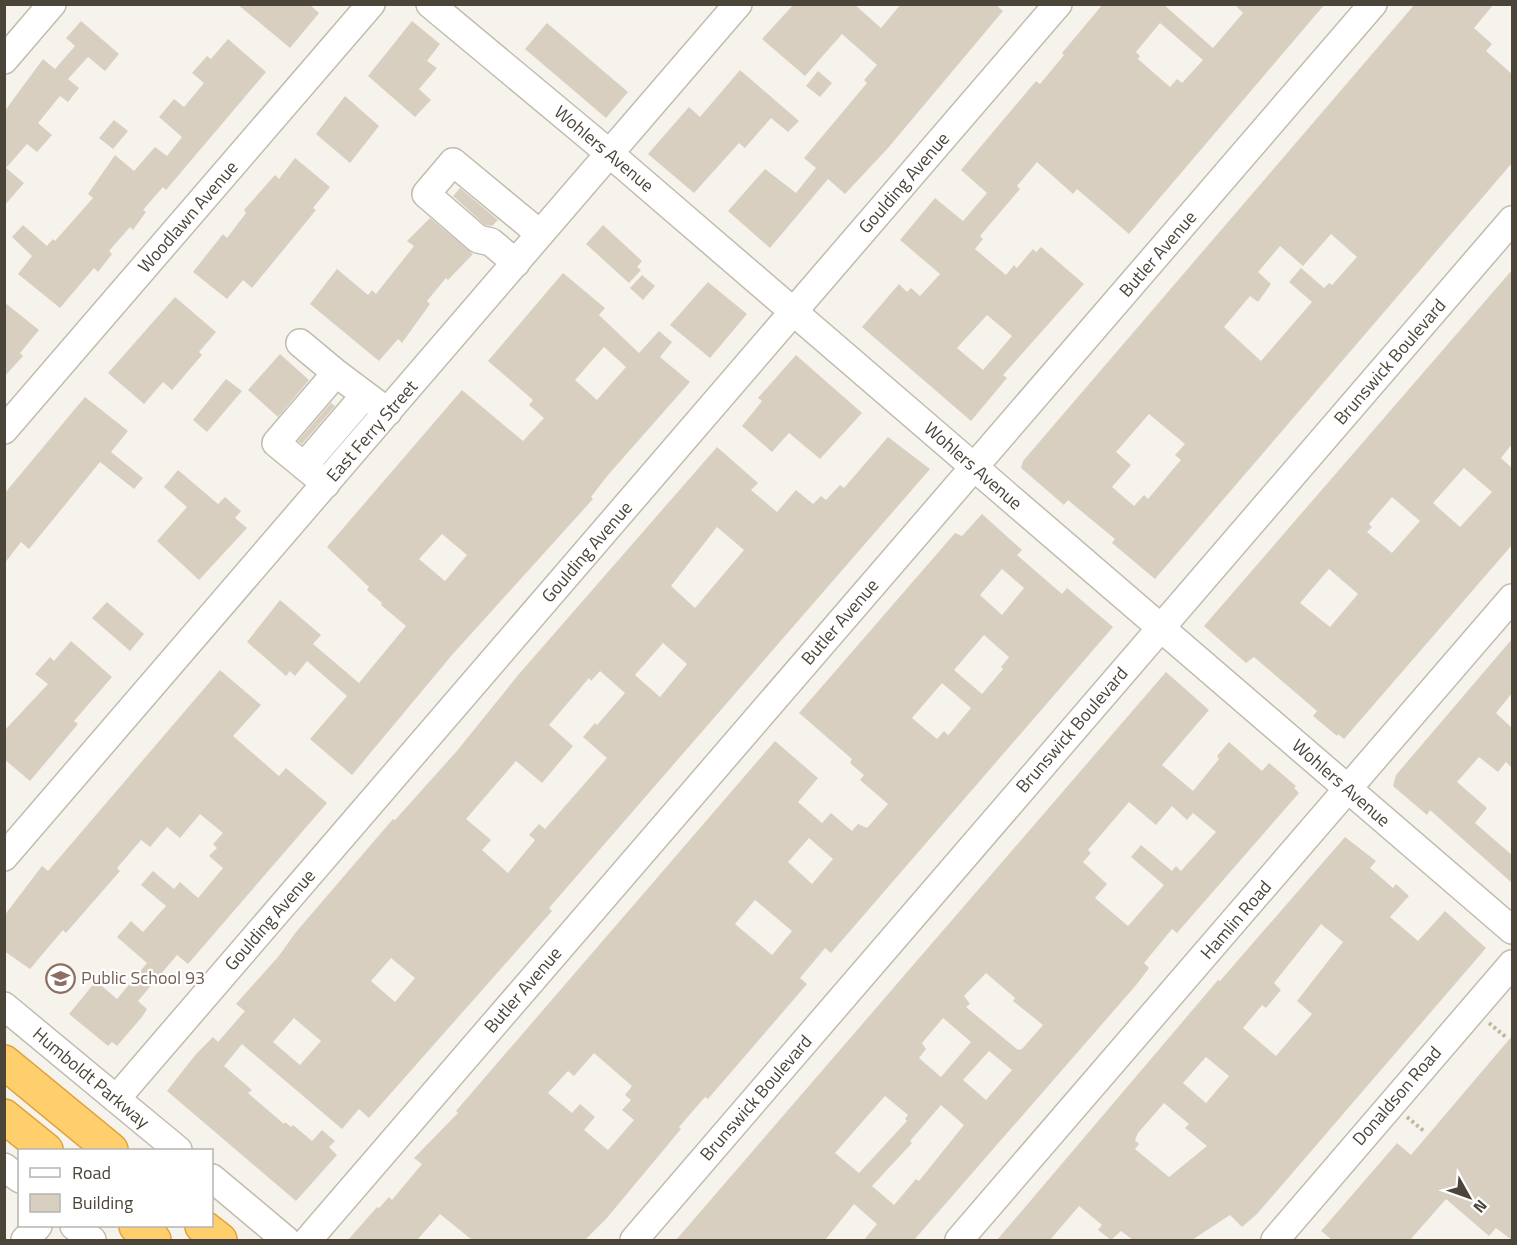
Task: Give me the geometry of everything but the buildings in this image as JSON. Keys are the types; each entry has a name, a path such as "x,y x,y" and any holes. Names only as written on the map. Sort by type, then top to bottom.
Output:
{"highway":[{"path":"4,1062 110,1149"},
{"path":"4,1116 45,1149"},
{"path":"137,1227 154,1240"},
{"path":"203,1227 220,1240"}],"street":[{"path":"4,60 52,4"},
{"name":"Woodlawn Avenue","path":"4,430 370,4"},
{"name":"Wohlers Avenue","path":"430,4 609,153 1512,930"},
{"name":"East Ferry Street","path":"4,857 738,4"},
{"name":"Goulding Avenue","path":"116,1098 1058,4"},
{"name":"Butler Avenue","path":"308,1240 1373,4"},
{"path":"516,262 491,242 478,239 426,194 453,162 540,234"},
{"name":"Brunswick Boulevard","path":"634,1240 1512,220"},
{"path":"300,343 388,412"},
{"path":"326,484 276,442 336,373"},
{"path":"304,466 365,395"},
{"name":"Hamlin Road","path":"959,1240 1512,598"},
{"name":"Donaldson Road","path":"1275,1237 1512,964"},
{"name":"Humboldt Parkway","path":"4,1005 177,1149"},
{"path":"4,1167 18,1178"},
{"path":"213,1179 286,1240"},
{"path":"25,1240 37,1227"},
{"path":"75,1227 92,1240"}],"path":[{"path":"1485,1019 1507,1038"},
{"path":"1400,1111 1425,1132"}],"place":[{"name":"Public School 93","path":"60,978"}]}
